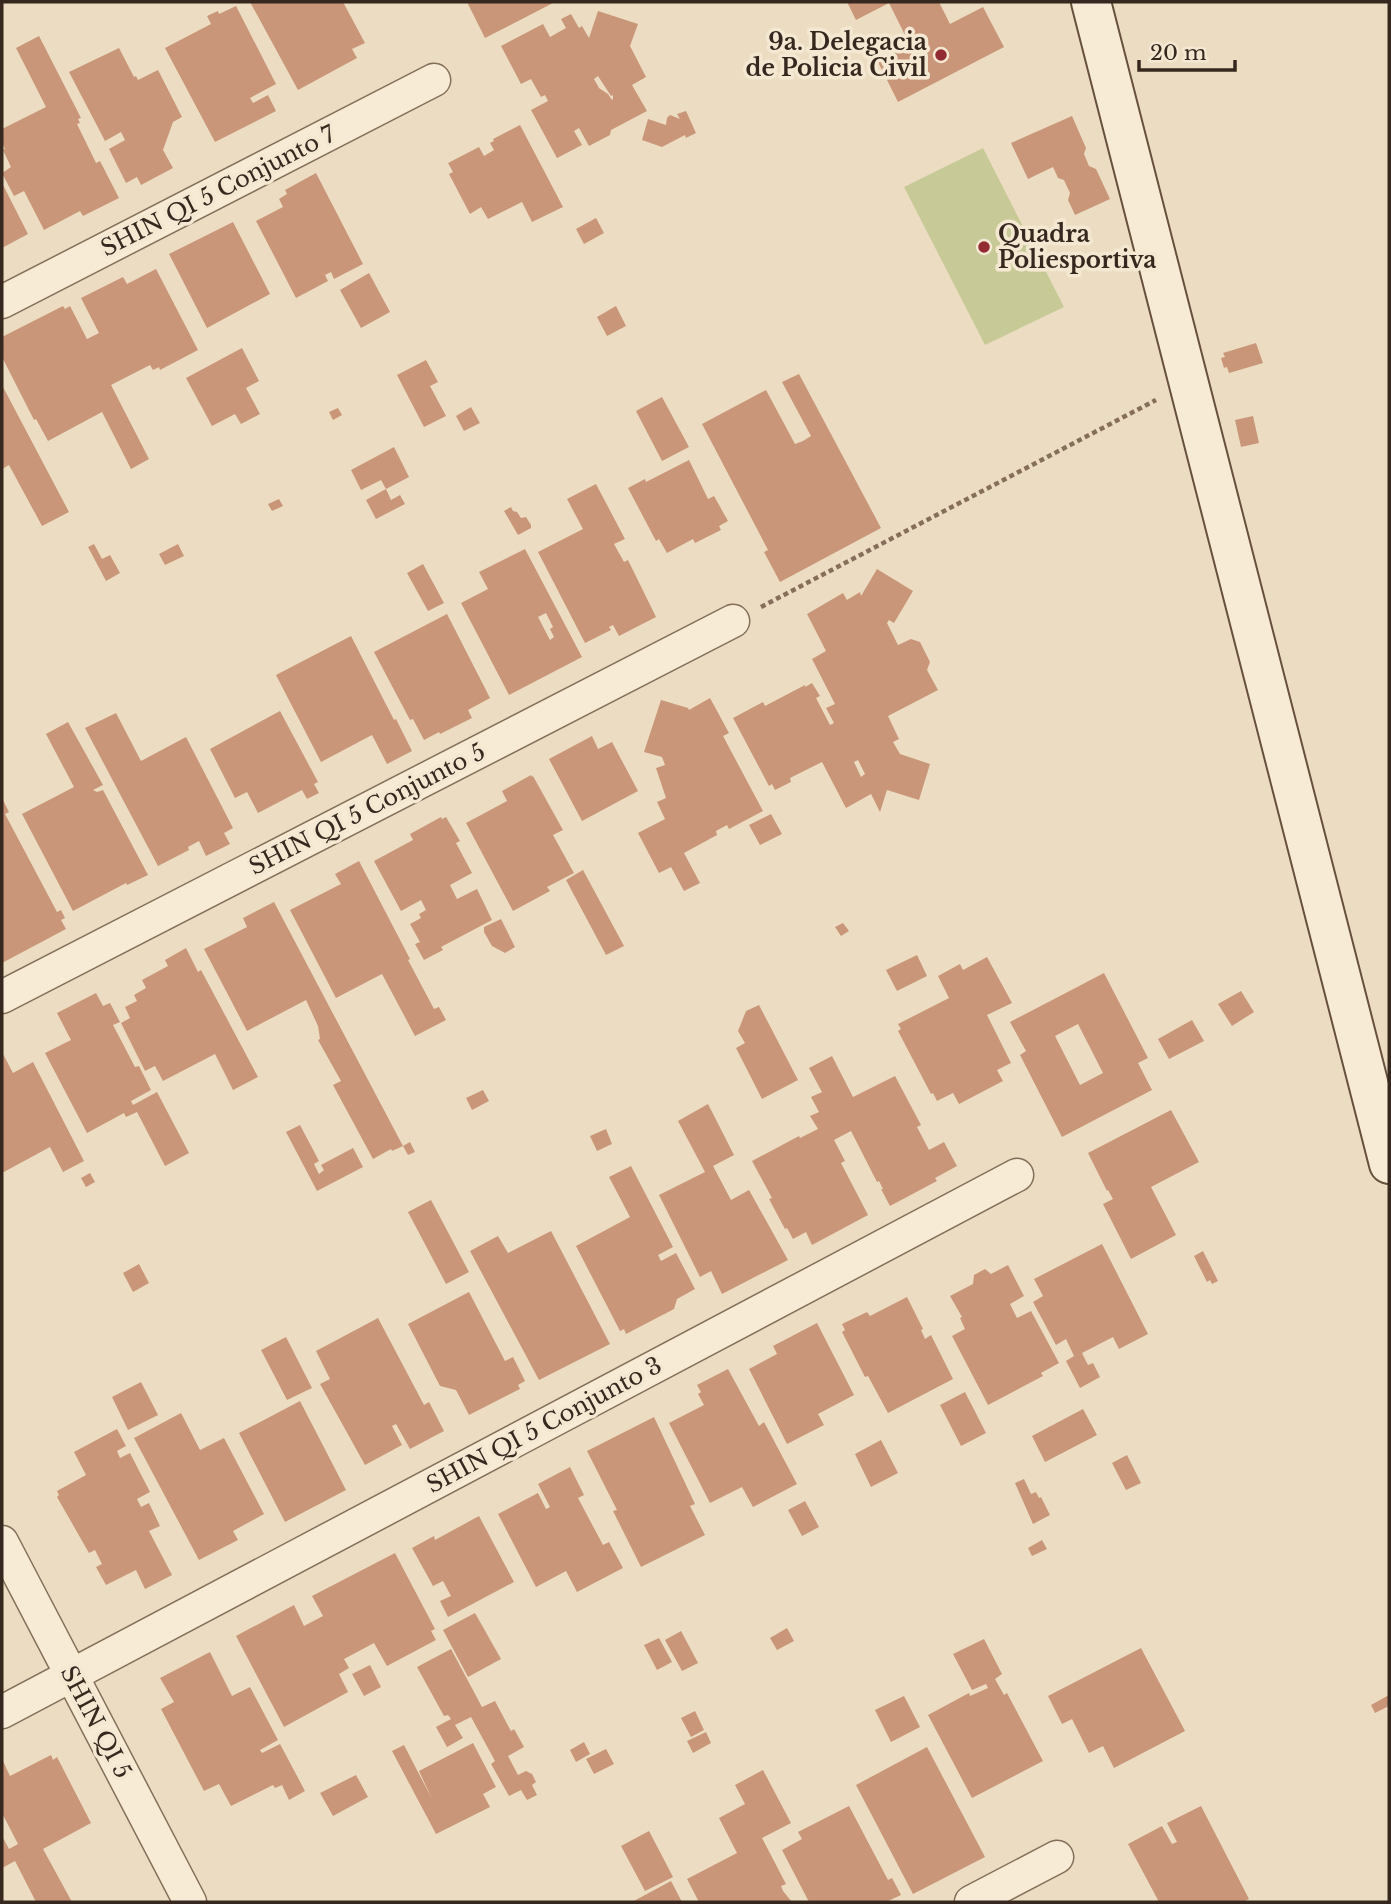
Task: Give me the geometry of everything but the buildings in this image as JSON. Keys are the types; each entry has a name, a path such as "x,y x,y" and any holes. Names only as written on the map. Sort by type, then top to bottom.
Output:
{"street":[{"path":"1091,2 1389,1164"},
{"name":"SHIN QI 5 Conjunto 7","path":"2,302 434,80"},
{"name":"SHIN QI 5 Conjunto 5","path":"2,997 733,621"},
{"name":"SHIN QI 5 Conjunto 3","path":"2,1712 1017,1175"},
{"name":"SHIN QI 5","path":"2,1542 190,1902"},
{"path":"971,1902 1058,1857"}],"path":[{"path":"733,621 1188,383"}],"green space":[{"name":"Quadra Poliesportiva","path":"983,148 1064,307 985,345 904,187"}],"place":[{"name":"9a. Delegacia de Policia Civil","path":"941,55"},
{"name":"Quadra Poliesportiva","path":"984,247"}]}
